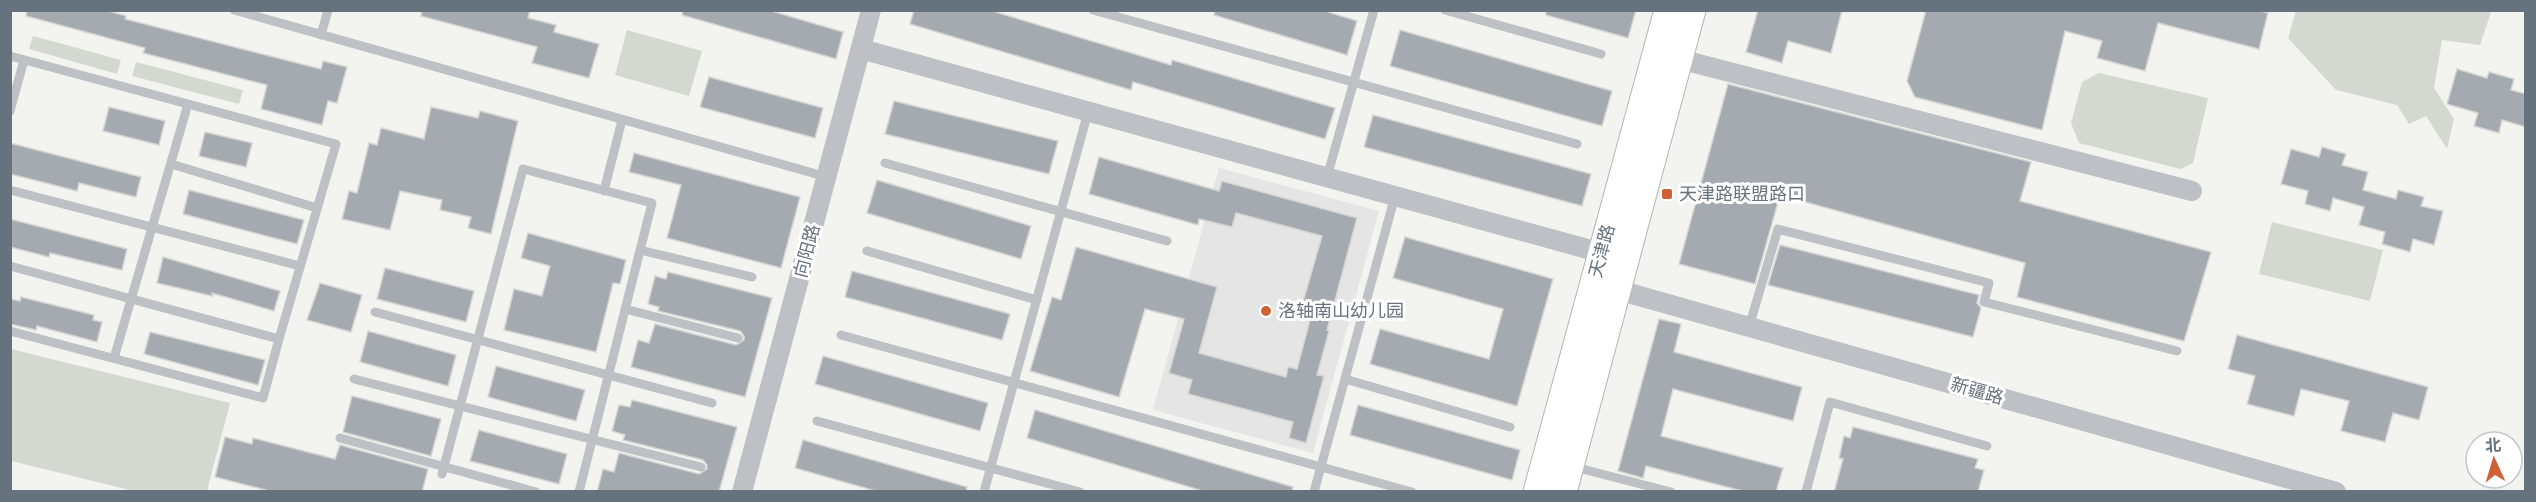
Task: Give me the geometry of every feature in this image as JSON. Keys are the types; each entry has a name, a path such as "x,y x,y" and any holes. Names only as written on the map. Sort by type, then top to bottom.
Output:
{"main road":[{"name":"天津路","path":"1563,492 1558,463 1613,256 1668,10"},
{"name":"天津路","path":"1537,492 1558,463 1618,290 1613,256 1692,10"}],"street":[{"name":"向阳路","path":"742,492 871,10"},
{"path":"861,49 1613,256"},
{"path":"1678,59 2192,191"},
{"name":"新疆路","path":"1618,290 2336,492"}],"lane":[{"path":"234,10 826,177"},
{"path":"321,35 328,10"},
{"path":"1093,10 1577,144"},
{"path":"1327,177 1374,10"},
{"path":"1445,10 1601,54"},
{"path":"10,56 336,144 263,398 10,331"},
{"path":"10,111 24,60"},
{"path":"114,358 188,104"},
{"path":"984,492 1088,112"},
{"path":"604,190 622,120"},
{"path":"885,163 1167,241"},
{"path":"171,164 317,208"},
{"path":"442,470 523,169 652,203 579,492"},
{"path":"10,190 300,266"},
{"path":"1314,492 1395,196"},
{"path":"1749,327 1778,229 1989,283 1984,302 2177,351"},
{"path":"640,250 752,277"},
{"path":"867,250 1037,300"},
{"path":"10,266 279,339"},
{"path":"625,309 738,338"},
{"path":"375,312 712,403"},
{"path":"841,335 1412,492"},
{"path":"354,379 701,467"},
{"path":"1345,379 1510,427"},
{"path":"1806,492 1830,402 1987,446"},
{"path":"817,421 1080,492"},
{"path":"340,438 442,470 536,492"},
{"path":"1558,463 1671,492"}],"shaded area":[{"path":"2296,11 2495,11 2491,12 2480,45 2442,40 2434,88 2454,119 2447,149 2426,116 2409,124 2397,105 2336,90 2288,38"},
{"path":"627,30 702,51 689,96 615,75"},
{"path":"33,36 121,60 117,74 29,49"},
{"path":"136,62 243,90 239,104 132,76"},
{"path":"2099,73 2208,98 2193,163 2181,169 2079,143 2071,123 2082,82"},
{"name":"洛轴南山幼儿园","path":"1219,168 1379,211 1313,453 1153,410"},
{"path":"2272,222 2383,250 2370,301 2259,274"},
{"path":"11,349 230,403 207,491 134,491 11,461"}],"building":[{"path":"27,10 105,10 126,16 125,19 321,69 323,61 347,67 337,103 328,101 322,125 261,109 267,85 143,53 145,48 26,16"},
{"path":"422,10 530,10 528,18 556,25 554,32 599,44 589,78 532,63 537,47 421,16"},
{"path":"683,10 768,10 843,32 836,59 682,15"},
{"path":"914,10 989,10 1171,65 1172,60 1335,108 1325,139 1133,82 1131,90 910,24"},
{"path":"1215,10 1322,10 1357,21 1347,55 1214,15"},
{"path":"1546,10 1636,10 1628,38 1546,15"},
{"path":"1758,10 1842,10 1831,53 1788,41 1782,63 1746,52"},
{"path":"1926,10 2256,10 2268,13 2259,49 2158,23 2145,71 2097,58 2102,41 2065,31 2042,130 1915,97 1907,81"},
{"path":"1400,30 1612,91 1602,126 1390,66"},
{"path":"2457,69 2487,78 2489,72 2514,79 2511,90 2526,94 2526,127 2502,120 2499,133 2474,126 2478,113 2447,104"},
{"path":"709,77 823,108 815,138 700,107"},
{"path":"1728,84 2031,162 2020,201 2211,252 2184,341 2017,297 2025,263 1780,195 1755,284 1679,264"},
{"path":"894,101 1058,141 1049,174 885,134"},
{"path":"109,107 165,121 159,145 103,131"},
{"path":"431,107 478,118 480,111 518,121 491,234 468,228 471,217 440,210 442,200 400,191 390,230 342,219 349,191 357,193 369,143 377,145 381,128 424,139"},
{"path":"1373,115 1591,174 1582,206 1364,147"},
{"path":"205,132 252,143 246,167 199,156"},
{"path":"10,143 141,177 136,197 79,183 77,191 10,174"},
{"path":"2322,147 2346,154 2342,165 2368,172 2363,190 2396,199 2398,190 2424,197 2421,206 2443,211 2434,245 2413,239 2410,252 2382,244 2385,232 2359,225 2364,207 2333,198 2330,211 2305,204 2308,191 2281,184 2291,149 2319,157"},
{"path":"634,153 800,197 781,268 667,238 681,185 629,172"},
{"path":"1099,157 1219,191 1222,181 1357,218 1327,330 1329,331 1317,375 1324,376 1306,443 1289,438 1293,422 1188,394 1192,380 1169,373 1184,319 1145,309 1119,397 1030,371 1052,297 1061,300 1076,247 1217,287 1199,353 1286,377 1288,367 1297,369 1314,305 1303,302 1322,236 1236,213 1232,227 1199,219 1198,225 1089,194"},
{"path":"877,180 1031,226 1021,259 867,213"},
{"path":"189,190 304,220 297,244 183,214"},
{"path":"10,219 127,249 122,270 50,253 49,257 10,247"},
{"path":"528,233 626,260 620,284 613,283 596,352 504,330 514,289 542,296 550,266 521,258"},
{"path":"1405,237 1553,279 1517,406 1370,364 1380,329 1489,359 1503,309 1393,278"},
{"path":"1780,245 1979,295 1977,303 1981,308 1973,337 1768,285"},
{"path":"163,257 280,291 274,311 212,293 212,296 157,283"},
{"path":"385,268 474,291 466,322 377,299"},
{"path":"852,271 1010,314 1002,340 845,297"},
{"path":"668,272 772,298 745,397 631,367 638,340 649,343 655,324 736,345 744,340 740,331 658,311 659,307 648,304 655,276 666,279"},
{"path":"320,283 362,295 351,332 307,320"},
{"path":"21,297 94,315 93,320 102,322 97,342 37,326 36,330 10,324 10,299 20,301"},
{"path":"1659,319 1681,324 1674,352 1802,387 1793,421 1673,389 1661,436 1783,468 1776,492 1746,492 1646,466 1643,478 1618,471"},
{"path":"368,331 456,355 448,386 360,362"},
{"path":"150,332 265,360 258,385 144,354"},
{"path":"2237,335 2428,387 2419,420 2393,413 2385,442 2341,431 2349,401 2301,389 2294,416 2247,404 2255,376 2228,369"},
{"path":"823,356 988,403 980,431 815,384"},
{"path":"496,366 585,390 576,421 488,397"},
{"path":"352,396 441,419 431,456 343,432"},
{"path":"632,400 737,427 719,492 597,492 603,469 614,472 619,453 699,474 707,469 703,460 623,440 625,435 612,431 619,405 630,407"},
{"path":"1358,405 1520,450 1512,480 1350,435"},
{"path":"1035,410 1293,487 1292,492 1206,492 1027,438"},
{"path":"1853,427 1978,459 1975,468 1984,470 1978,492 1834,492 1843,459 1839,458 1844,436 1850,438"},
{"path":"479,430 567,454 559,484 470,461"},
{"path":"225,437 252,444 253,438 335,459 340,445 428,469 422,492 273,492 215,477"},
{"path":"803,440 967,487 966,492 879,492 795,468"}],"place":[{"name":"天津路联盟路口","path":"1667,194"},
{"name":"洛轴南山幼儿园","path":"1266,311"}]}
